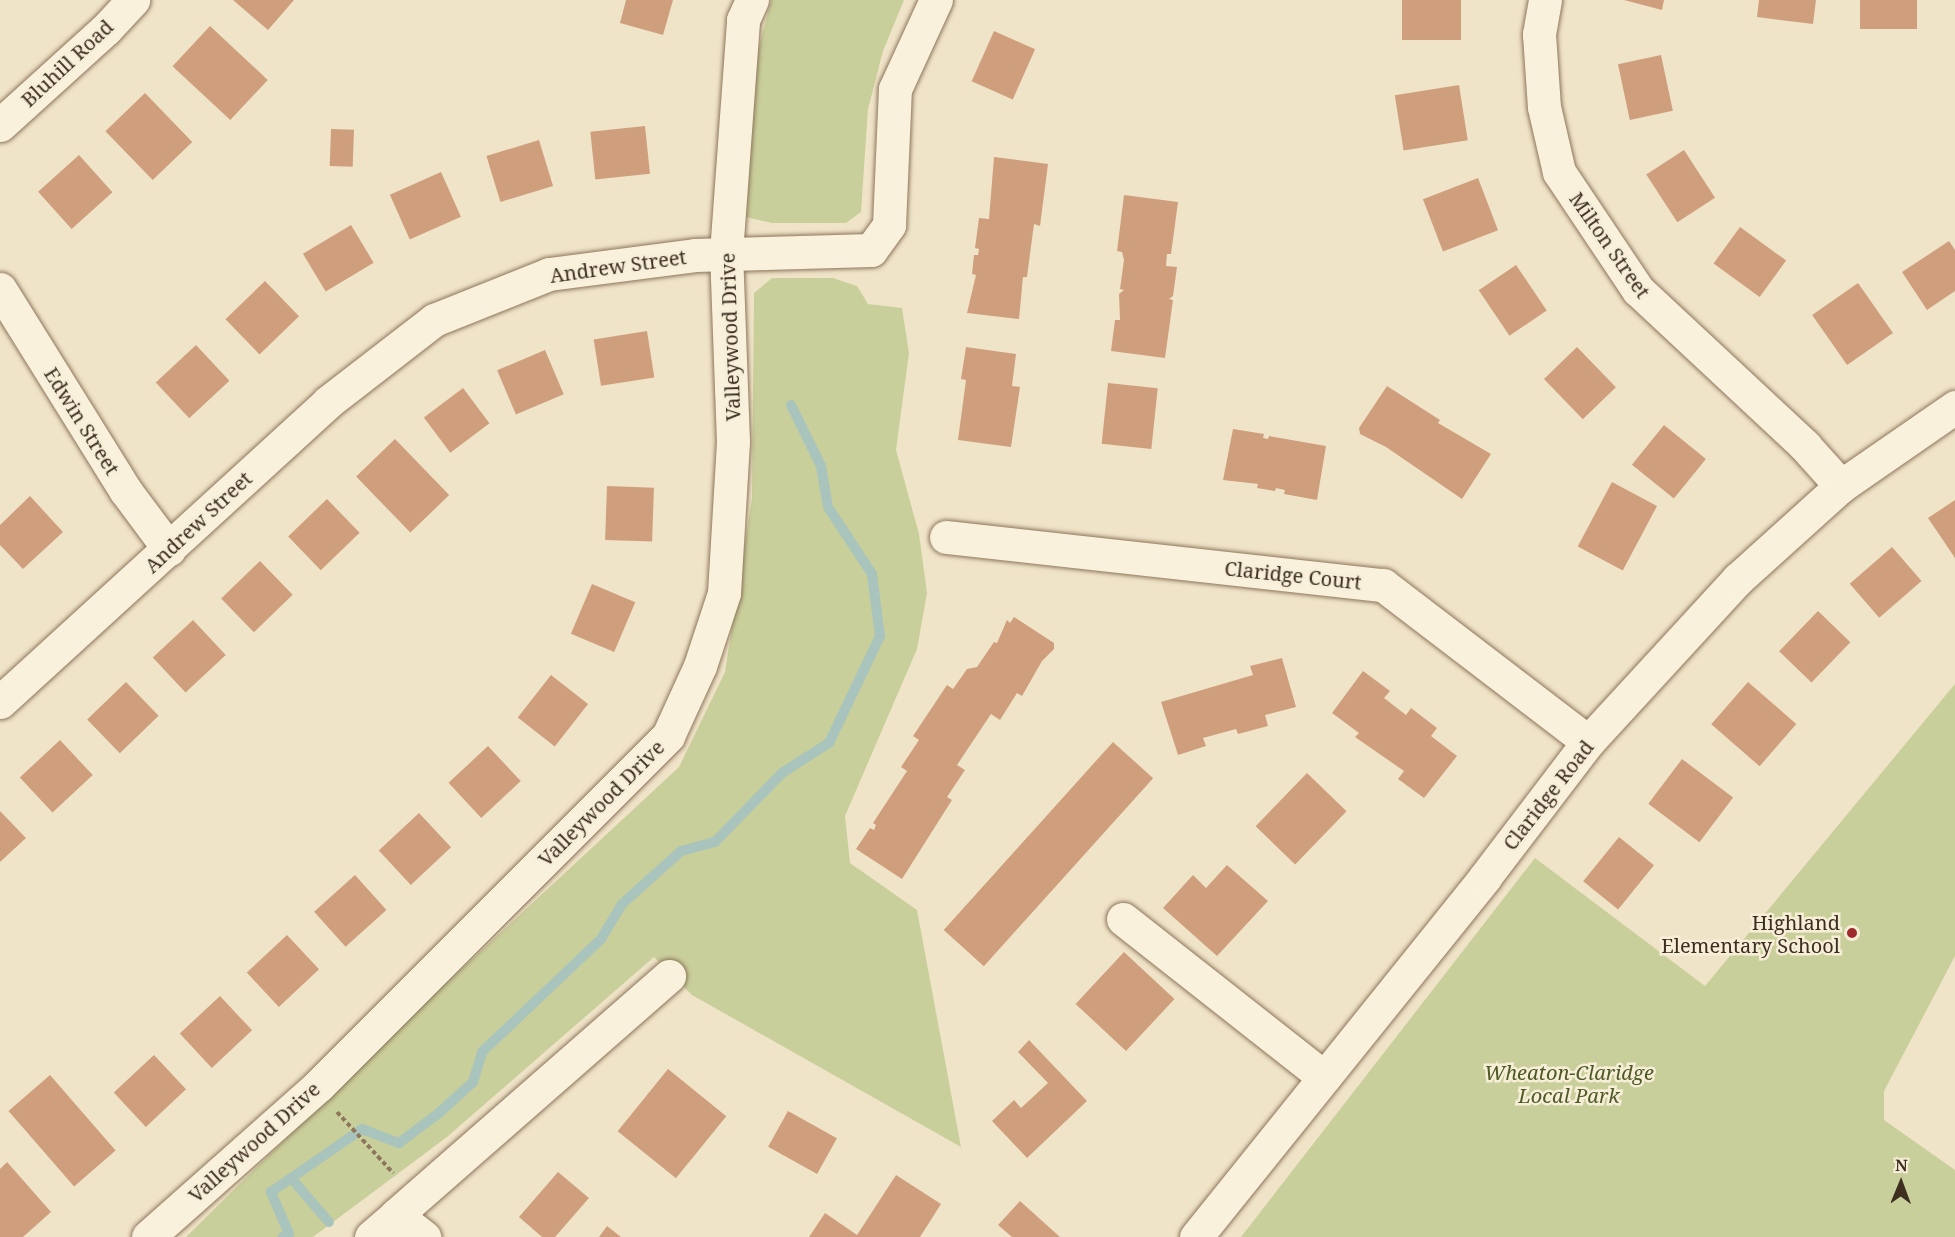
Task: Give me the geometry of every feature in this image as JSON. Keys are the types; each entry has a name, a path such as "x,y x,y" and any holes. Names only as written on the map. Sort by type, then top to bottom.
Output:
{"street":[{"name":"Bluhill Road","path":"0,125 106,29 133,0"},
{"name":"Valleywood Drive","path":"148,1237 319,1085 668,736 700,666 724,593 734,442 726,253 743,20 752,0"},
{"name":"Andrew Street","path":"0,702 328,402 434,320 549,274 726,253 871,250 890,225 895,89 936,0"},
{"name":"Milton Street","path":"1545,0 1539,34 1544,107 1559,172 1638,290 1805,446 1841,486"},
{"name":"Edwin Street","path":"0,289 124,490 169,549"},
{"name":"Claridge Road","path":"1196,1237 1588,742 1738,579 1841,486 1955,407"},
{"name":"Claridge Court","path":"946,537 1383,585 1588,742"},
{"path":"1123,919 1324,1077"},
{"path":"371,1237 669,976"},
{"path":"396,1215 424,1237"}],"path":[{"path":"348,1123 393,1172"}],"green space":[{"path":"771,0 904,0 883,51 868,109 861,212 846,223 772,223 746,217 755,63"},
{"path":"772,278 833,278 857,286 868,304 902,308 909,353 896,450 919,534 927,593 917,649 845,816 850,863 917,910 961,1147 692,995 654,957 447,1137 313,1237 186,1237 398,1028 679,767 725,672 752,498 754,293"},
{"name":"Wheaton-Claridge Local Park","path":"1955,684 1955,956 1884,1091 1884,1120 1955,1170 1955,1237 1241,1237 1535,858 1705,986"}],"building":[{"path":"233,0 294,0 268,30"},
{"path":"626,0 673,0 663,35 620,23"},
{"path":"1402,0 1461,0 1461,40 1402,40"},
{"path":"1624,0 1664,0 1662,10"},
{"path":"1759,0 1816,0 1813,24 1757,17"},
{"path":"1860,0 1917,0 1917,29 1860,29"},
{"path":"210,26 268,80 230,120 172,66"},
{"path":"994,31 1035,49 1013,100 972,81"},
{"path":"1661,55 1673,111 1630,120 1618,64"},
{"path":"1459,85 1468,140 1404,150 1395,95"},
{"path":"145,93 192,142 153,180 105,131"},
{"path":"645,126 650,174 595,179 590,132"},
{"path":"331,129 354,130 353,167 330,166"},
{"path":"539,140 553,186 500,202 486,156"},
{"path":"1684,150 1715,198 1677,222 1646,175"},
{"path":"79,155 112,192 72,229 38,192"},
{"path":"994,157 1048,164 1040,226 1034,224 1027,277 1023,277 1019,319 967,313 976,275 972,274 974,255 978,255 979,249 975,248 979,218 989,219"},
{"path":"441,172 461,217 410,240 390,195"},
{"path":"1478,178 1498,230 1443,251 1423,199"},
{"path":"1124,195 1178,202 1171,254 1167,254 1166,266 1177,267 1173,296 1169,299 1173,300 1165,358 1111,351 1115,320 1120,320 1119,294 1124,290 1120,289 1124,260 1122,252 1117,251"},
{"path":"351,225 374,263 326,292 303,254"},
{"path":"1740,227 1786,261 1760,297 1714,263"},
{"path":"1949,241 1955,250 1955,291 1927,310 1902,272"},
{"path":"1516,265 1547,311 1509,336 1479,290"},
{"path":"265,281 299,316 259,354 225,319"},
{"path":"1858,283 1893,333 1847,365 1812,315"},
{"path":"647,331 654,377 601,386 594,339"},
{"path":"196,345 229,381 189,418 156,383"},
{"path":"966,347 1016,354 1012,386 1020,387 1011,447 958,440 966,380 961,379"},
{"path":"1577,347 1616,387 1583,419 1544,379"},
{"path":"545,350 564,394 516,415 497,370"},
{"path":"1108,383 1158,388 1151,449 1102,444"},
{"path":"1387,386 1440,420 1438,423 1491,454 1462,499 1386,447 1360,434 1359,428"},
{"path":"463,388 489,423 450,453 424,417"},
{"path":"1664,425 1706,459 1674,499 1632,465"},
{"path":"1233,429 1264,434 1263,438 1268,439 1269,436 1326,446 1317,500 1284,494 1285,490 1276,488 1275,491 1257,488 1258,484 1223,480"},
{"path":"395,439 449,495 410,533 356,477"},
{"path":"1612,482 1657,506 1623,570 1578,546"},
{"path":"607,486 654,488 652,542 605,540"},
{"path":"30,496 63,532 23,569 0,545 0,525"},
{"path":"327,499 360,533 321,570 288,537"},
{"path":"1955,500 1955,558 1928,518"},
{"path":"1892,547 1922,581 1879,618 1850,584"},
{"path":"260,561 293,595 254,632 221,599"},
{"path":"592,584 635,602 614,652 571,634"},
{"path":"1818,611 1850,642 1811,683 1779,651"},
{"path":"1014,617 1054,643 1054,649 1042,661 1022,696 1017,693 1000,720 991,714 957,765 965,770 947,797 952,800 902,879 856,849 870,828 874,830 876,825 873,823 907,771 901,767 919,740 913,736 947,685 953,689 967,669 977,667 994,642 997,643 1007,620 1010,623"},
{"path":"193,620 226,655 186,693 153,658"},
{"path":"1282,658 1296,707 1265,715 1268,726 1238,734 1236,729 1203,738 1206,746 1178,755 1161,702 1253,675 1250,666"},
{"path":"1363,671 1390,691 1384,698 1406,715 1411,708 1437,728 1431,736 1457,756 1424,798 1398,779 1404,771 1355,737 1359,733 1332,713"},
{"path":"551,675 588,704 555,746 518,718"},
{"path":"126,682 159,716 120,753 87,720"},
{"path":"1748,682 1796,724 1760,766 1711,724"},
{"path":"60,740 93,775 53,813 20,778"},
{"path":"1113,742 1153,778 984,966 944,930"},
{"path":"488,746 521,781 481,818 449,783"},
{"path":"1682,759 1733,798 1699,842 1648,804"},
{"path":"1307,773 1347,811 1295,864 1256,826"},
{"path":"0,811 26,838 0,862"},
{"path":"419,813 451,847 411,885 379,851"},
{"path":"1619,837 1654,865 1618,910 1583,881"},
{"path":"1227,865 1268,901 1217,956 1163,908 1193,875 1206,888"},
{"path":"355,875 386,910 346,947 314,912"},
{"path":"287,935 319,969 279,1007 247,973"},
{"path":"1124,952 1174,999 1126,1051 1076,1004"},
{"path":"220,996 252,1030 212,1068 180,1034"},
{"path":"1029,1040 1087,1101 1027,1158 992,1121 1014,1100 1021,1108 1048,1083 1018,1052"},
{"path":"154,1055 186,1089 146,1127 114,1093"},
{"path":"668,1069 726,1116 676,1178 618,1131"},
{"path":"50,1075 116,1150 74,1187 8,1111"},
{"path":"788,1111 837,1138 817,1174 768,1147"},
{"path":"7,1162 51,1212 23,1237 0,1237 0,1169"},
{"path":"558,1172 589,1198 555,1237 542,1237 519,1217"},
{"path":"896,1175 941,1204 920,1237 809,1237 825,1213 857,1235"},
{"path":"1020,1201 1060,1237 1012,1237 998,1225"},
{"path":"607,1226 621,1237 599,1237"}],"waterway":[{"path":"283,1237 289,1234 271,1192 362,1129 399,1143 439,1113 473,1082 482,1052 601,939 622,904 681,851 715,842 782,773 829,743 880,636 872,574 828,507 821,466 791,405"},
{"path":"291,1178 329,1222"}],"place":[{"name":"Highland Elementary School","path":"1852,933"}]}
